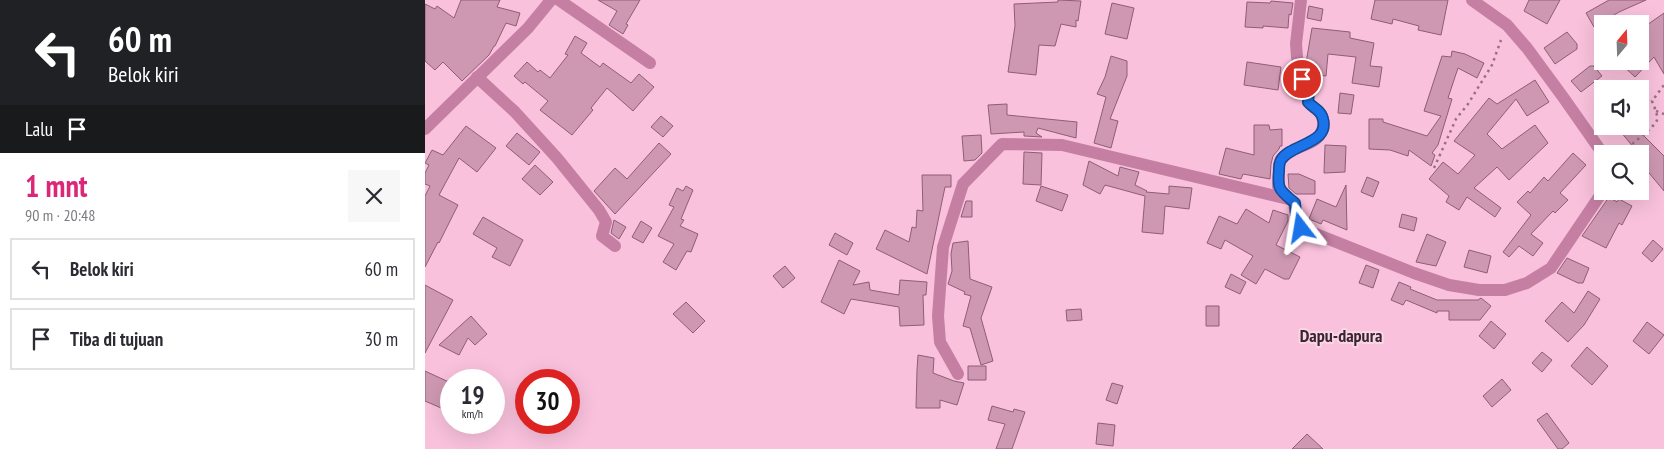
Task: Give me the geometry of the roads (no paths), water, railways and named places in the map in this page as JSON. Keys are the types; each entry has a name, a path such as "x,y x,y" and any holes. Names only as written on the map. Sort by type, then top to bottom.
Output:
{"street":[{"path":"425,128 528,28 551,0"},
{"path":"559,0 650,63"},
{"path":"1301,0 1296,44 1298,65 1302,79 1309,90 1308,102 1321,114 1323,125 1321,134 1317,138 1301,145 1281,159 1278,186 1280,191 1295,203 1297,223 1301,228 1449,285 1479,290 1505,290 1527,283 1551,268 1597,200"},
{"path":"1472,0 1507,24 1563,96 1597,145"},
{"path":"477,77 515,112 599,210 606,222 602,236 615,246"},
{"path":"958,374 940,342 938,316 943,247 963,184 1002,144 1063,145 1288,198"}],"district":[{"name":"Dapu-dapura","path":"1341,335"}]}
